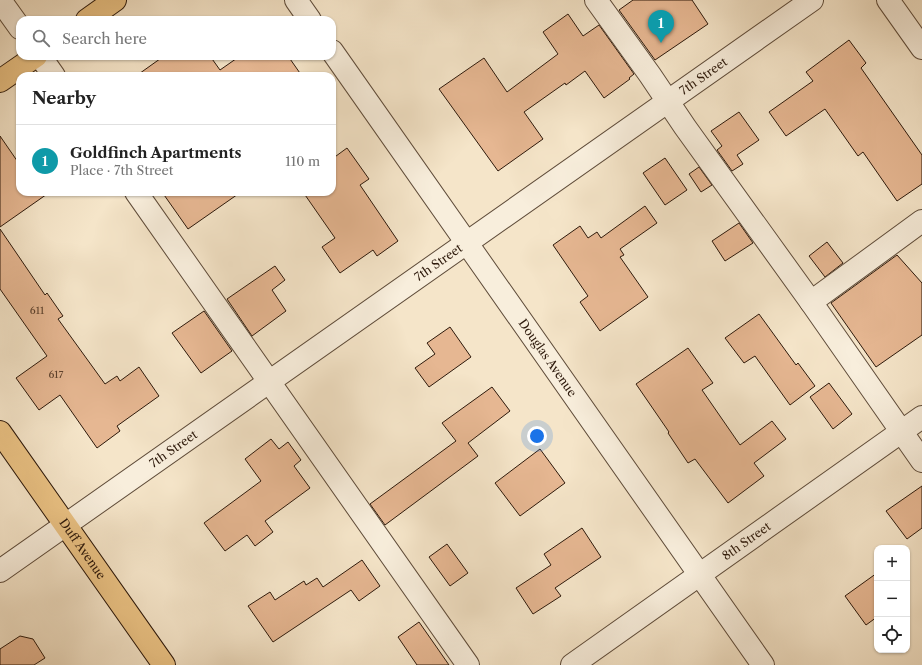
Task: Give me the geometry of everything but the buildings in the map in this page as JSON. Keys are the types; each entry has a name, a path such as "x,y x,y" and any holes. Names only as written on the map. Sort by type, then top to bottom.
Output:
{"main road":[{"path":"93,16 115,0"},
{"path":"0,81 30,60"},
{"name":"Duff Avenue","path":"0,432 164,665"}],"street":[{"path":"0,0 16,22"},
{"path":"296,0 307,16"},
{"path":"596,0 922,461"},
{"name":"7th Street","path":"0,571 812,0"},
{"path":"888,0 922,48"},
{"name":"Douglas Avenue","path":"336,57 763,665"},
{"path":"43,60 51,72"},
{"path":"139,196 468,665"},
{"path":"811,302 922,221"},
{"name":"8th Street","path":"572,665 922,417"}],"place":[{"name":"Goldfinch Apartments","path":"661,43"}]}
